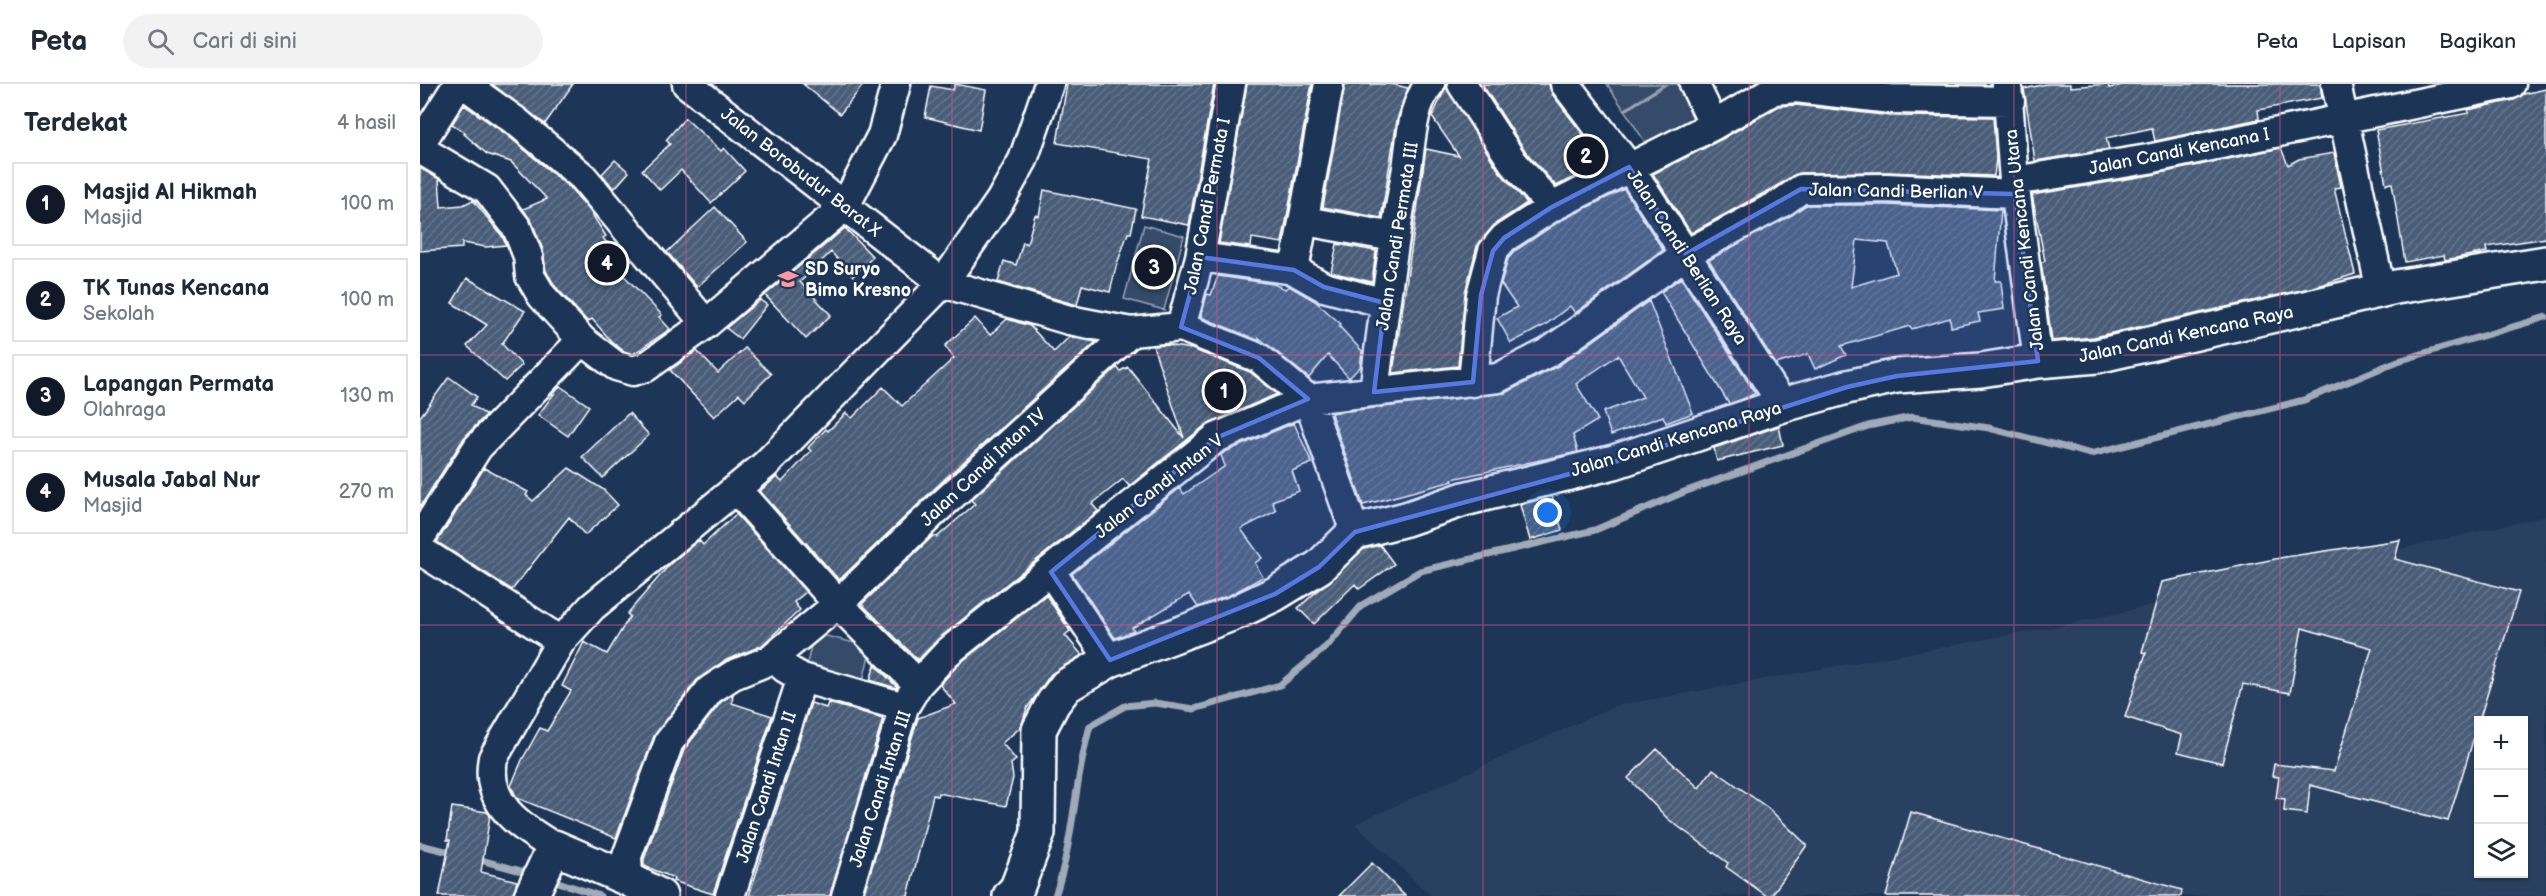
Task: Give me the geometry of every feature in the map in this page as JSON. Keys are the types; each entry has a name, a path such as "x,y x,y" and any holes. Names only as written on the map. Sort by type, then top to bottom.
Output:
{"street":[{"path":"420,144 458,84"},
{"path":"464,84 517,122 582,177 706,324"},
{"name":"Jalan Borobudur Barat X","path":"687,84 943,283"},
{"path":"420,149 487,189 502,205 517,228 528,256 531,276 542,296 582,340 616,366 633,371 646,366 706,324 845,206 882,135 896,84"},
{"path":"660,896 628,879 550,856 506,811 491,782 493,758 561,641 592,607 765,465 943,283 1000,201 1023,160 1049,84"},
{"name":"Jalan Candi Permata I","path":"1182,327 1200,257 1231,84"},
{"path":"1294,270 1329,84"},
{"name":"Jalan Candi Permata III","path":"1374,392 1394,237 1415,123 1421,100 1430,84"},
{"path":"1462,84 1513,162 1552,207"},
{"path":"1694,84 1714,125"},
{"path":"2336,84 2351,118 2388,289"},
{"path":"2351,118 2352,84"},
{"name":"Jalan Candi Kencana I","path":"2015,188 2511,84"},
{"name":"Jalan Candi Berlian Raya","path":"1573,87 1629,167 1783,405"},
{"path":"1473,382 1481,295 1493,251 1504,238 1552,207 1714,125 1774,90 1796,88 1891,99 2009,92"},
{"name":"Jalan Candi Kencana Utara","path":"2009,92 2015,188 2038,361"},
{"name":"Jalan Candi Berlian V","path":"1473,382 1498,378 1539,358 1686,254 1783,202 1801,189 2015,188"},
{"path":"1305,221 1394,237"},
{"path":"1200,257 1294,270 1324,287 1385,303"},
{"name":"Jalan Candi Kencana Raya","path":"1010,896 1017,888 1038,833 1039,730 1066,686 1110,660 1237,612 1275,594 1319,567 1355,532 1406,519 1464,499 1614,462 1783,405 1897,376 1981,370 2038,361 2097,356 2171,341 2388,289 2546,263"},
{"path":"943,283 1069,320 1131,332 1182,327 1259,358 1308,399 1355,532"},
{"name":"Jalan Candi Intan IV","path":"628,879 627,856 669,742 710,690 733,675 770,660 838,604 935,510 1131,332"},
{"path":"420,538 478,447 582,340"},
{"name":"Jalan Candi Intan V","path":"911,695 948,652 1216,438 1308,399 1473,382"},
{"path":"736,489 838,604 911,695"},
{"path":"420,550 561,641"},
{"path":"1051,572 1110,660"},
{"path":"770,660 802,678 911,695"},
{"name":"Jalan Candi Intan II","path":"730,896 802,678"},
{"name":"Jalan Candi Intan III","path":"846,896 911,695"},
{"path":"531,896 550,856"}],"highlighted area":[{"path":"1629,167 1686,254 1801,189 2015,194 2038,361 1897,376 1847,387 1614,462 1355,532 1319,567 1275,594 1110,660 1051,572 1216,438 1308,399 1259,358 1181,327 1200,257 1294,270 1324,287 1385,303 1374,392 1473,382 1481,295 1493,251 1504,238 1552,207"}],"shaded area":[{"path":"1607,84 1664,84 1624,110"},
{"path":"1667,84 1683,84 1702,112 1648,147 1625,111"},
{"path":"1144,225 1184,236 1164,310 1124,299"},
{"path":"2546,516 2546,896 1431,896 1355,824 1615,706 2065,625"},
{"path":"814,633 871,647 862,685 805,672"}],"building":[{"path":"492,84 573,84 545,124"},
{"path":"803,84 864,84 840,114"},
{"path":"955,84 986,90 979,130 925,117 931,86 953,90"},
{"path":"1067,84 1214,84 1189,225 1141,216 1152,159 1057,143"},
{"path":"1247,84 1312,84 1282,243 1252,238 1251,247 1219,243"},
{"path":"1345,84 1391,84 1408,88 1397,120 1381,218 1323,207"},
{"path":"1482,84 1549,84 1552,94 1604,162 1556,186 1526,152"},
{"path":"2046,84 2070,84 2070,87 2108,84 2109,88 2127,84 2320,84 2322,98 2258,110 2259,119 2155,141 2152,128 2106,138 2109,149 2035,161 2024,89"},
{"path":"1446,87 1499,171 1527,203 1495,224 1477,246 1465,293 1458,366 1393,373 1426,149 1459,156 1432,117"},
{"path":"2546,89 2546,238 2486,247 2487,252 2445,260 2444,255 2405,262 2392,183 2386,184 2376,130 2469,113 2468,110 2514,100 2524,94"},
{"path":"464,105 507,135 571,189 590,211 606,236 603,238 615,253 609,260 662,315 659,317 670,329 633,354 624,351 612,342 592,319 588,322 555,286 546,271 543,250 532,222 523,209 547,199 511,162 487,154 464,134 466,133 452,124"},
{"path":"1796,105 1891,116 1993,117 1996,158 1994,176 1887,172 1800,173 1691,233 1653,174 1722,139 1779,106"},
{"path":"685,118 721,151 724,148 745,171 711,203 681,170 660,190 642,170 670,144 666,140"},
{"path":"2281,148 2288,165 2299,159 2334,153 2341,187 2334,188 2355,274 2314,287 2094,337 2052,341 2041,262 2045,261 2032,195 2151,175"},
{"path":"615,160 629,172 614,189 602,174"},
{"path":"420,168 439,179 441,207 463,205 473,200 502,236 506,245 486,247 462,243 462,248 420,251"},
{"path":"1624,189 1663,250 1575,313 1570,306 1545,325 1511,343 1497,318 1517,307 1501,284 1508,259 1515,251 1560,221"},
{"path":"1044,190 1136,209 1131,233 1128,233 1110,292 1082,285 1077,305 998,282 1004,261 1016,265 1023,242 1027,244 1035,215 1039,216"},
{"path":"1806,205 1886,205 2001,210 1995,281 2001,281 2004,309 1978,313 1980,321 1951,327 1950,318 1912,329 1910,326 1841,346 1846,355 1815,369 1808,354 1776,364 1709,260","holes":["1857,240 1888,243 1897,273 1851,287"]},
{"path":"715,207 747,242 697,287 667,252"},
{"name":"SD Suryo Bimo Kresno","path":"845,228 873,257 853,276 831,252 800,282 831,315 806,339 765,295"},
{"path":"1337,244 1376,251 1372,282 1331,272"},
{"path":"1218,276 1273,284 1285,289 1289,286 1315,301 1341,324 1339,326 1362,351 1360,367 1349,378 1328,355 1309,378 1259,338 1260,341 1201,317 1207,294 1211,295"},
{"path":"467,278 525,311 502,344 522,365 505,381 467,346 487,325 452,303"},
{"path":"1681,278 1755,393 1729,404 1661,292"},
{"path":"760,300 767,305 740,339 726,328"},
{"path":"1649,301 1693,413 1666,423 1663,416 1611,435 1603,412 1643,397 1618,355 1576,384 1598,420 1573,435 1578,452 1452,479 1453,481 1363,505 1331,413 1505,393 1558,366"},
{"path":"975,318 990,335 1007,319 1030,326 1054,352 1069,337 1096,342 949,475 839,580 760,491 777,477 782,482 811,451 808,448 826,429 828,431 846,413 852,418 883,387 902,406 954,358 945,346"},
{"path":"1166,345 1192,349 1250,372 1277,394 1206,425 1129,486 1123,479 1092,504 1098,511 938,639 918,660 862,604 933,536 937,537 975,504 971,500 1117,367 1120,371 1128,367 1184,438 1153,346"},
{"path":"745,348 771,374 745,400 739,394 714,417 670,370 697,351 718,373"},
{"path":"449,377 477,397 471,405 486,415 464,438 420,507 420,417"},
{"path":"560,386 589,406 568,436 538,415"},
{"path":"629,413 649,435 603,478 582,457"},
{"path":"1294,423 1312,463 1292,471 1299,491 1272,501 1276,511 1241,529 1262,558 1255,563 1263,577 1230,595 1198,607 1189,594 1132,628 1134,631 1115,638 1072,574 1180,488 1184,494 1225,466 1221,455 1225,452"},
{"path":"1779,426 1783,445 1717,461 1714,448"},
{"path":"484,468 528,492 526,495 533,501 569,468 604,490 618,505 585,535 569,517 512,590 437,542"},
{"path":"1552,496 1562,530 1530,540 1520,505"},
{"path":"736,514 806,592 794,602 800,610 761,646 724,661 697,680 654,736 616,838 517,798 511,786 522,760 540,728 547,731 571,691 562,686 584,642 607,654 630,616 627,614 670,564 699,540 703,545"},
{"path":"2400,540 2395,559 2519,592 2481,716 2474,716 2474,737 2448,821 2310,785 2307,814 2284,811 2285,799 2276,798 2279,777 2272,776 2274,764 2334,771 2372,648 2302,628 2290,693 2243,684 2222,763 2178,752 2182,735 2125,717 2146,653 2142,652 2162,582 2285,557"},
{"path":"1380,545 1394,564 1359,589 1355,584 1314,624 1298,608 1364,549"},
{"path":"1046,595 1070,631 1065,635 1082,655 1051,674 1027,708 1021,727 1002,743 1016,760 1011,764 1013,778 1006,806 938,793 937,796 933,795 908,896 863,896 918,718 956,704 940,685 959,664"},
{"path":"875,665 897,687 896,688 870,680"},
{"path":"733,694 732,703 772,716 713,894 673,881 674,878 644,866 644,859 684,750 721,702"},
{"path":"811,703 826,708 828,703 883,718 830,896 749,896"},
{"path":"1657,749 1699,788 1713,769 1768,808 1807,845 1771,896 1767,896 1726,867 1728,863 1668,819 1628,778"},
{"path":"452,807 487,812 490,815 481,872 517,881 513,896 439,896 450,840 447,840"},
{"path":"1911,812 2182,890 2181,896 1886,896"},
{"path":"1372,863 1405,896 1339,896"}],"waterway":[{"path":"1055,896 1066,854 1080,768 1090,726 1125,706 1155,703 1194,709 1280,685 1327,646 1362,605 1420,571 1595,530 1684,492 1868,426 1912,417 1989,428 2091,454 2304,400 2398,361 2546,317"},
{"path":"420,845 454,853"},
{"path":"477,859 532,874"},
{"path":"549,879 600,896"}],"place":[{"name":"TK Tunas Kencana","path":"1586,156"},
{"name":"Musala Jabal Nur","path":"607,263"},
{"name":"Lapangan Permata","path":"1154,267"},
{"name":"SD Suryo Bimo Kresno","path":"788,279"},
{"name":"Masjid Al Hikmah","path":"1224,391"}]}
